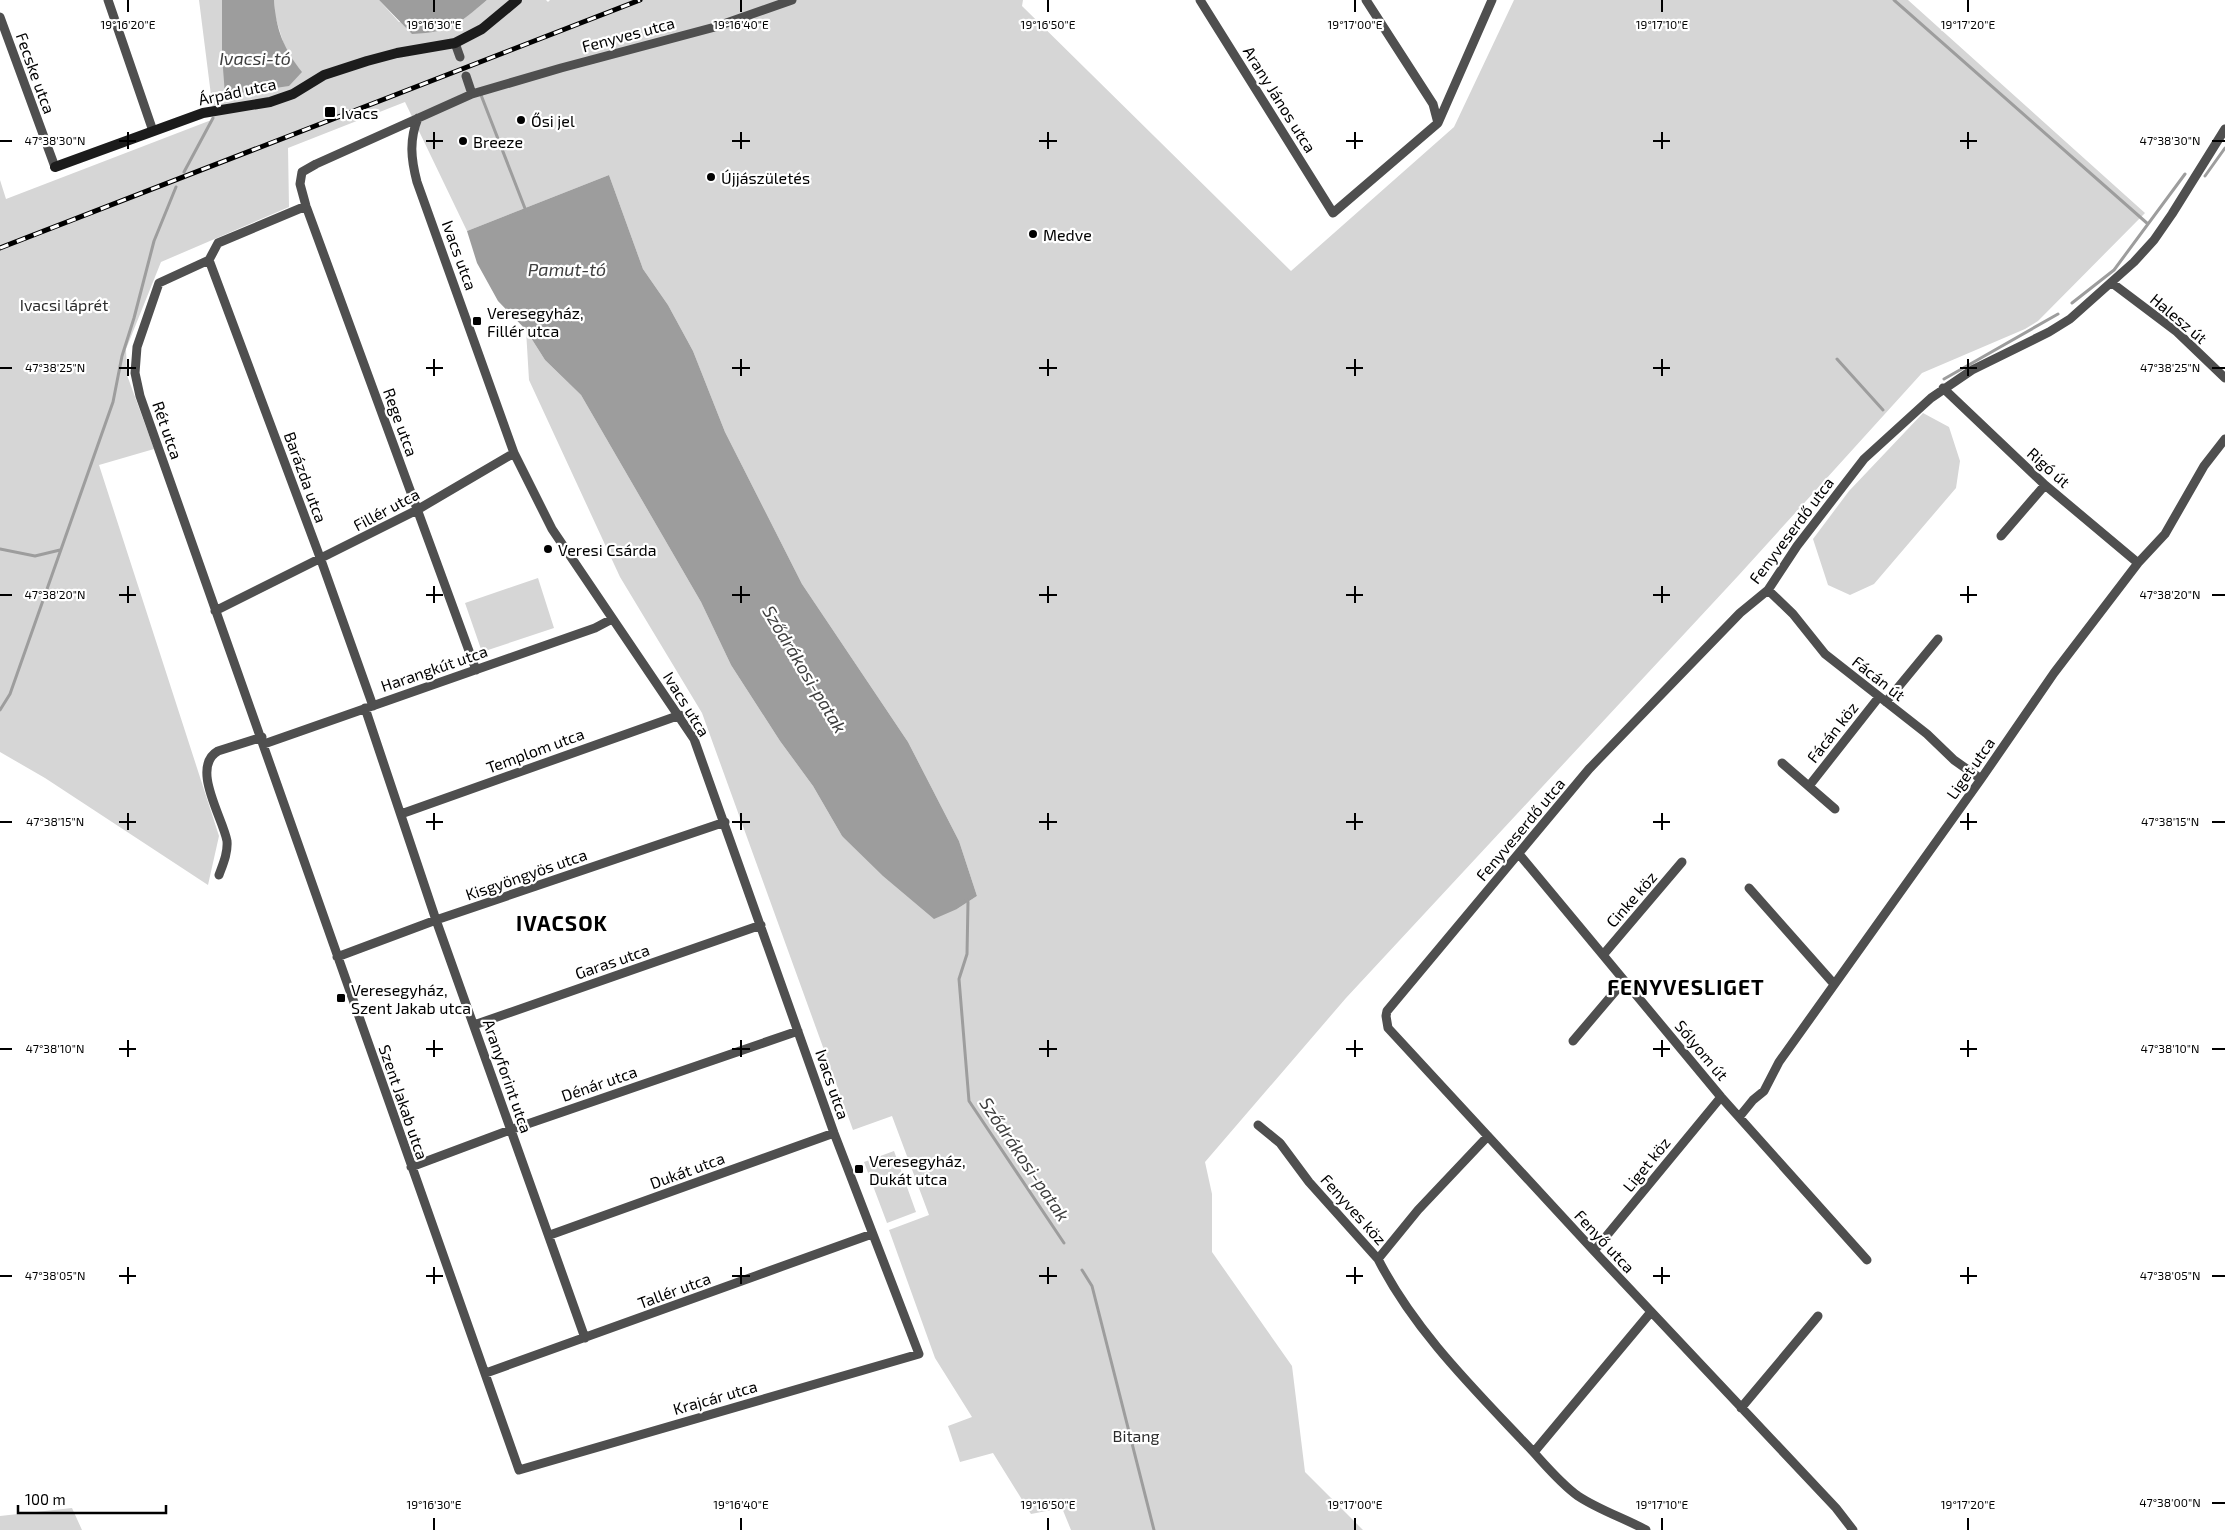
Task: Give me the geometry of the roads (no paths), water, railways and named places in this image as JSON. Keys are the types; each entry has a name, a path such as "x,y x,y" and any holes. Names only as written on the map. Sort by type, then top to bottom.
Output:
{"street":[{"path":"108,0 153,131"},
{"name":"Árpád utca","path":"55,167 216,109 255,106 281,99 324,75 367,61 397,53 455,43 482,29 517,0"},
{"name":"Fenyves utca","path":"300,184 302,172 316,164 472,94 715,27 792,0"},
{"name":"Arany János utca","path":"1200,0 1333,213 1438,123"},
{"path":"1366,0 1433,104 1438,123"},
{"path":"1438,123 1492,0"},
{"name":"Fecske utca","path":"0,17 55,167"},
{"path":"455,43 460,57"},
{"path":"466,76 472,94"},
{"name":"Ivacs utca","path":"418,118 411,141 415,174 514,453 552,529 612,619 680,715 694,739 834,1133 919,1354"},
{"name":"Fenyveserdő utca","path":"1387,1010 1520,854 1588,769 1740,613 1768,590 1796,546 1864,459 1943,388 1972,370 2070,319 2112,283 2154,240 2225,129"},
{"name":"Rege utca","path":"300,184 306,206 476,670"},
{"name":"Rét utca","path":"263,740 215,612 140,396 135,373 137,347 159,283 209,260 218,243 306,206"},
{"name":"Barázda utca","path":"209,260 321,560 369,707"},
{"name":"Halesz út","path":"2112,283 2176,332 2225,378"},
{"name":"Rigó út","path":"1943,388 2045,485 2138,563"},
{"name":"Liget utca","path":"1740,1116 1753,1100 1764,1091 1779,1062 1981,779 2054,673 2138,563 2165,534 2204,466 2225,439"},
{"name":"Fillér utca","path":"215,612 417,510 514,453"},
{"path":"2001,536 2045,485"},
{"name":"Fácán út","path":"1768,590 1793,614 1825,654 1927,734 1954,760 1981,779"},
{"name":"Harangkút utca","path":"219,875 226,854 227,841 207,779 207,765 212,755 218,751 263,740 369,707 595,628 612,619"},
{"name":"Fácán köz","path":"1809,786 1882,699 1938,639"},
{"name":"Aranyforint utca","path":"369,707 401,814 436,920 510,1130 550,1234 585,1338"},
{"name":"Templom utca","path":"401,814 680,715"},
{"name":"Szent Jakab utca","path":"263,740 337,957 519,1470"},
{"name":"Fácán köz","path":"1782,763 1835,808"},
{"name":"Kisgyöngyös utca","path":"337,957 436,920 725,822"},
{"name":"Sólyom út","path":"1520,854 1721,1097 1867,1260"},
{"name":"Cinke köz","path":"1602,955 1682,862"},
{"path":"1749,888 1834,984"},
{"name":"Garas utca","path":"474,1025 761,925"},
{"path":"1573,1041 1624,981"},
{"name":"Fenyő utca","path":"1387,1010 1388,1028 1594,1251 1836,1508 1853,1530"},
{"name":"Dénár utca","path":"411,1167 510,1130 798,1031"},
{"name":"Liget köz","path":"1594,1251 1721,1097"},
{"name":"Fenyves köz","path":"1258,1125 1280,1143 1304,1176 1378,1259 1418,1210 1488,1136"},
{"name":"Dukát utca","path":"550,1234 834,1133"},
{"name":"Tallér utca","path":"486,1373 872,1234"},
{"path":"1378,1259 1388,1278 1440,1352 1567,1487 1579,1496 1646,1530"},
{"path":"1534,1452 1651,1312"},
{"path":"1741,1408 1818,1316"},
{"name":"Krajcár utca","path":"519,1470 919,1354"}],"water":[{"name":"Ivacsi-tó","path":"222,0 274,0 282,39 302,72 289,86 225,95 222,55"},
{"path":"379,0 487,0 453,26 436,31 412,34"},
{"name":"Pamut-tó","path":"609,175 643,269 668,305 693,351 725,432 802,584 908,742 959,841 977,896 957,909 934,919 883,876 842,836 813,786 780,741 731,665 701,602 581,395 545,360 526,330 498,301 477,263 467,231"}],"waterway":[{"path":"1894,0 2148,224"},
{"path":"222,101 227,93"},
{"name":"Sződrákosi-patak","path":"481,95 526,211"},
{"path":"184,172 213,118"},
{"path":"2205,176 2225,148"},
{"path":"2072,303 2114,270 2185,174"},
{"path":"0,710 10,694 113,402 122,356 154,241 176,187"},
{"path":"1944,379 2058,314"},
{"path":"1837,359 1883,410"},
{"path":"0,549 35,556 60,550"},
{"name":"Sződrákosi-patak","path":"966,899 968,902 967,954 959,979 969,1101 1064,1243"},
{"name":"Sződrákosi-patak","path":"1082,1270 1092,1286 1154,1530"}],"tunnel":[{"path":"460,57 466,76"}],"railway":[{"path":"0,248 640,0"}],"place":[{"name":"Ivacs","path":"330,112"},
{"name":"Ősi jel","path":"521,120"},
{"name":"Breeze","path":"463,141"},
{"name":"Újjászületés","path":"711,177"},
{"name":"Medve","path":"1033,234"},
{"name":"Veresegyház, Fillér utca","path":"477,321"},
{"name":"Veresi Csárda","path":"548,549"},
{"name":"Veresegyház, Szent Jakab utca","path":"341,998"},
{"name":"Veresegyház, Dukát utca","path":"859,1169"}],"district":[{"name":"IVACSOK","path":"562,922"},
{"name":"FENYVESLIGET","path":"1686,986"}],"park label":[{"name":"Ivacsi láprét","path":"64,304"},
{"name":"Bitang","path":"1136,1435"}]}
